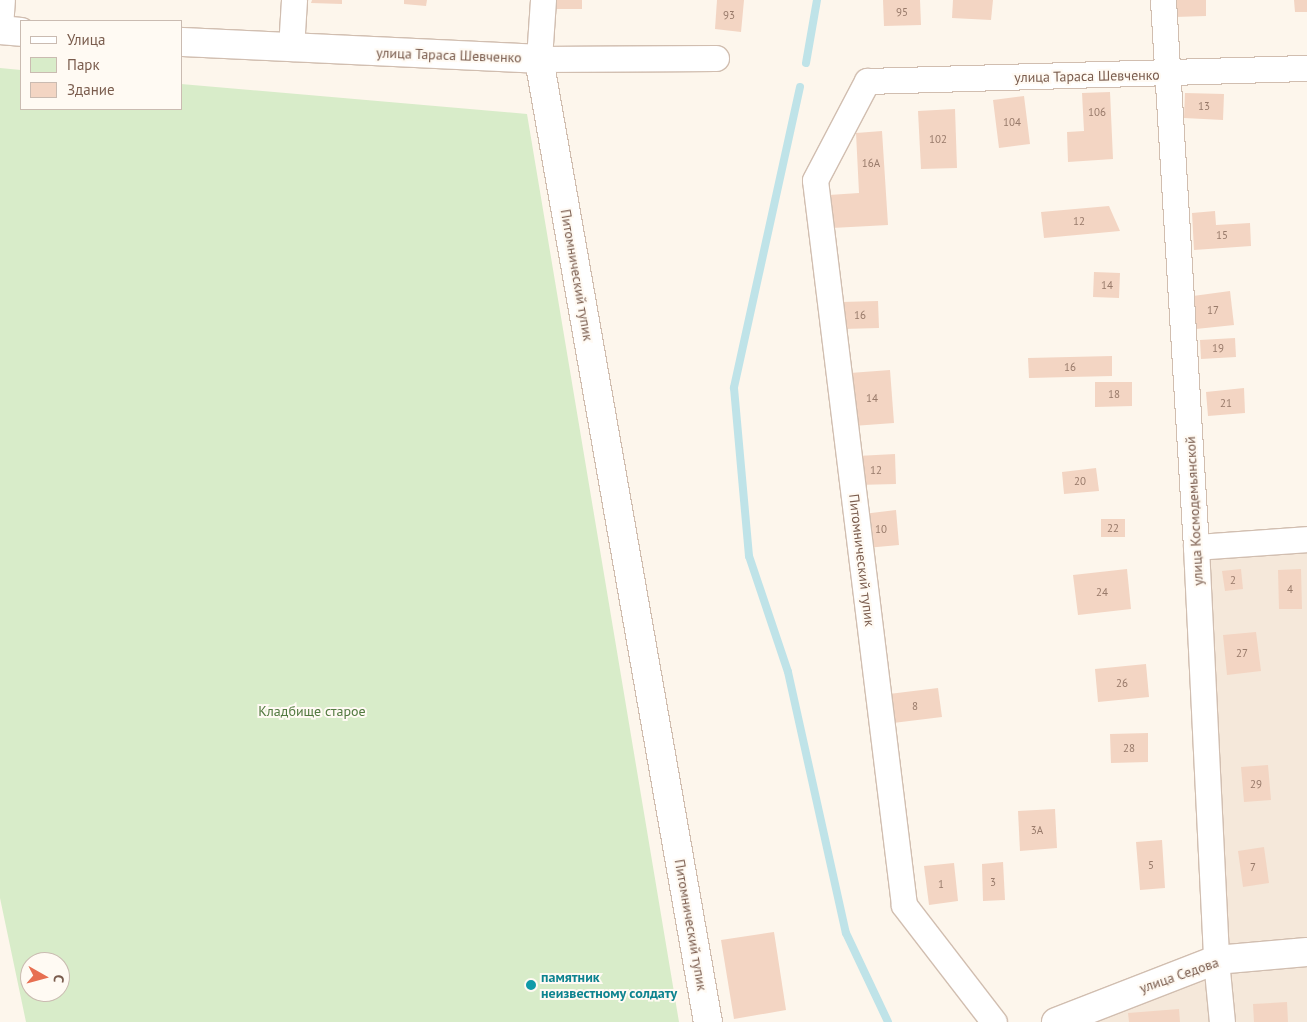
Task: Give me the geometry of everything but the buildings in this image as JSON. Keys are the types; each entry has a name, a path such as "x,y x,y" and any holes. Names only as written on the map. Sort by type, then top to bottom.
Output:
{"street":[{"path":"2,0 0,29 20,32"},
{"path":"291,48 294,0"},
{"path":"540,59 543,0"},
{"name":"улица Космодемьянской","path":"1163,0 1169,74 1196,547 1216,960 1222,1022"},
{"name":"улица Тараса Шевченко","path":"182,42 540,59 716,58"},
{"name":"Питомнический тупик","path":"540,59 708,1022"},
{"name":"улица Тараса Шевченко","path":"867,81 1169,74 1307,68"},
{"name":"Питомнический тупик","path":"867,81 815,180 904,904 994,1022"},
{"path":"1196,547 1307,539"},
{"name":"улица Седова","path":"1056,1022 1216,960 1307,952"}],"shaded area":[{"path":"1307,548 1307,945 1227,950 1209,555"},
{"path":"1307,962 1307,1022 1230,1022 1225,968"},
{"path":"1211,971 1217,1022 1077,1022"}],"green space":[{"name":"Кладбище старое","path":"0,68 20,70 20,110 182,110 182,84 527,114 679,1022 26,1022 22,1002 70,1002 70,952 20,952 20,993 0,898"}],"waterway":[{"path":"806,63 817,0"},
{"path":"800,87 734,388 749,556 788,672 846,933 888,1022"}],"place":[{"name":"памятник неизвестному солдату","path":"531,985"}]}
